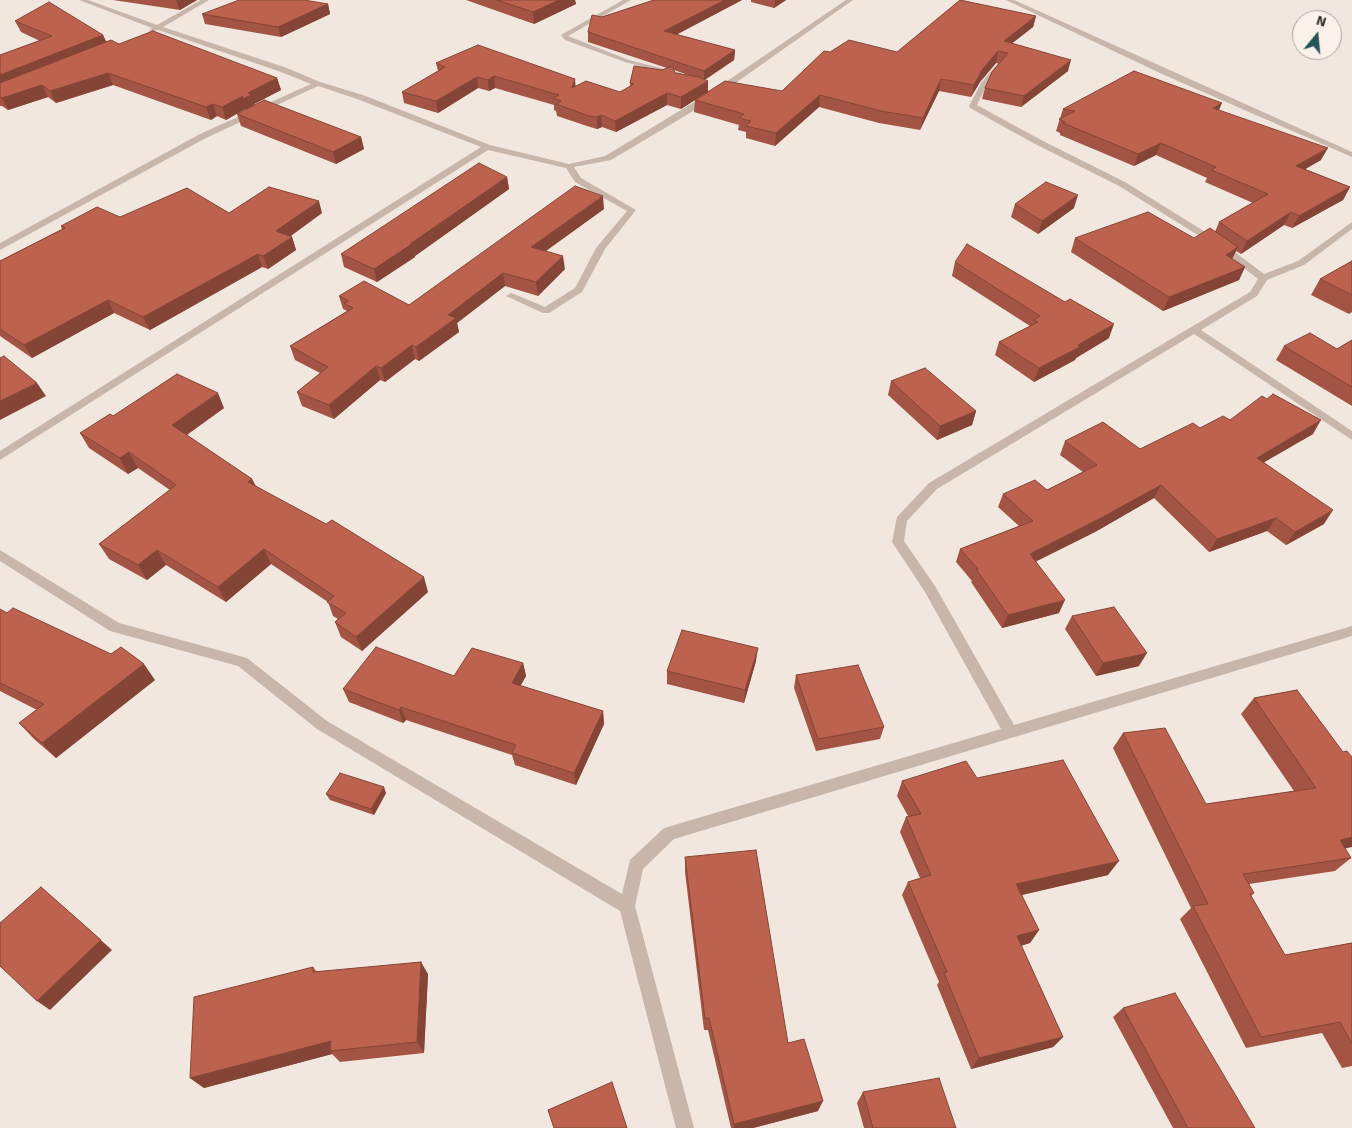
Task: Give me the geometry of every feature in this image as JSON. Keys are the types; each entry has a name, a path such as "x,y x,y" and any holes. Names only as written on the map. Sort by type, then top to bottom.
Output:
{"street":[{"path":"82,0 158,28 284,70 317,84 360,97 487,147 569,166 608,158 717,92 850,0"},
{"path":"142,36 206,0"},
{"path":"628,0 564,36 567,39 627,61 684,77"},
{"path":"1009,0 1352,155"},
{"path":"998,65 985,84 974,106 1038,142 1122,184 1220,245 1263,278"},
{"path":"0,247 203,136 317,84"},
{"path":"709,88 717,92"},
{"path":"0,456 487,147"},
{"path":"511,296 546,312 579,290 601,248 632,210 578,180 569,166"},
{"path":"1010,731 930,589 898,542 901,520 933,486 1254,294 1263,278 1301,263 1352,225"},
{"path":"1194,330 1352,436"},
{"path":"0,555 115,627 242,662 322,725 627,906"},
{"path":"685,1128 627,906 636,865 668,833 1352,631"}],"building":[{"path":"239,0 304,0 328,4 278,27 202,14"},
{"path":"497,0 559,0 533,12"},
{"path":"654,0 725,0 664,31 735,50 704,71 588,32 592,15 602,17"},
{"path":"960,0 1036,16 1004,41 1071,60 1024,96 985,88 992,72 1008,53 998,51 982,70 974,85 941,79 923,118 881,111 820,95 776,133 746,126 751,121 739,118 744,114 695,100 725,81 782,91 824,51 830,52 849,40 897,52"},
{"path":"49,2 103,35 0,75 0,55 52,36 15,21"},
{"path":"153,31 277,78 248,93 252,95 242,99 243,96 222,107 213,104 206,107 108,73 50,91 42,85 2,98 0,97 0,83 111,40 119,44"},
{"path":"478,45 575,79 572,88 586,81 620,92 634,84 630,83 634,66 662,70 673,67 675,73 699,77 708,81 681,97 667,93 615,121 601,115 597,117 589,116 556,104 561,101 553,98 559,95 494,76 488,80 477,77 436,101 402,92 445,67 436,63"},
{"path":"1134,71 1222,103 1213,108 1328,148 1296,166 1350,187 1299,216 1291,212 1247,241 1219,222 1268,194 1211,170 1216,167 1161,143 1138,154 1063,123 1065,122 1059,119 1075,111 1063,109"},
{"path":"264,100 361,137 333,152 237,114"},
{"path":"479,163 507,177 374,269 341,254"},
{"path":"1046,182 1078,195 1042,221 1015,204"},
{"path":"575,186 603,196 531,247 563,256 536,282 503,273 448,315 456,318 416,347 412,345 381,368 376,366 329,405 297,392 328,367 290,346 353,308 344,303 349,301 339,296 364,281 409,305"},
{"path":"269,187 319,201 276,231 292,237 263,256 258,254 143,317 108,300 24,345 0,329 0,261 65,228 61,226 97,207 120,217 187,188 229,213"},
{"path":"1148,212 1194,238 1210,228 1238,247 1226,255 1245,267 1169,297 1075,238"},
{"path":"967,244 1065,302 1070,299 1114,324 1078,345 1080,347 1039,368 999,342 1038,322 1033,320 1040,316 955,262"},
{"path":"1352,261 1352,295 1320,279"},
{"path":"1310,333 1337,349 1352,340 1352,387 1284,346"},
{"path":"4,356 37,383 0,401 0,358"},
{"path":"925,368 976,411 940,426 891,381"},
{"path":"177,374 218,393 172,425 252,479 248,482 326,524 332,520 424,577 356,637 335,622 346,613 327,602 334,596 264,549 218,587 157,550 138,565 99,544 176,485 129,452 120,458 80,433 110,414 113,416"},
{"path":"1273,394 1321,420 1257,458 1333,510 1295,532 1276,518 1217,539 1161,485 1030,554 1065,600 1008,615 976,569 978,569 960,549 1033,521 1003,494 1035,480 1047,490 1097,465 1065,441 1103,422 1140,449 1193,423 1200,428 1223,416 1230,420 1262,396 1267,399"},
{"path":"1114,607 1147,653 1103,663 1072,616"},
{"path":"13,608 111,654 121,647 144,664 42,743 19,723 44,704 0,683 0,609 7,613"},
{"path":"682,630 758,648 745,690 667,671"},
{"path":"376,647 454,676 472,648 523,663 512,683 603,711 574,773 512,753 516,745 401,707 399,710 343,689"},
{"path":"858,665 884,727 818,739 796,675"},
{"path":"1297,690 1343,752 1347,751 1352,757 1352,837 1340,840 1351,858 1243,874 1254,893 1250,894 1285,955 1352,943 1352,1044 1340,1022 1261,1037 1193,906 1208,904 1123,733 1165,728 1206,804 1316,788 1254,698"},
{"path":"1063,760 1119,861 1016,884 1039,930 1017,936 1063,1037 979,1058 944,973 947,972 908,882 931,875 906,817 921,814 902,781 966,761 977,778"},
{"path":"340,773 384,787 371,809 326,794"},
{"path":"756,850 788,1043 804,1039 823,1101 734,1124 709,1018 705,1019 685,857"},
{"path":"41,887 101,940 37,1001 0,966 0,923"},
{"path":"421,962 417,1042 330,1051 331,1041 190,1078 194,997 313,967 313,972"},
{"path":"1175,993 1255,1128 1188,1128 1123,1008"},
{"path":"939,1078 956,1128 873,1128 863,1092"},
{"path":"612,1082 627,1128 554,1128 548,1110"}]}
